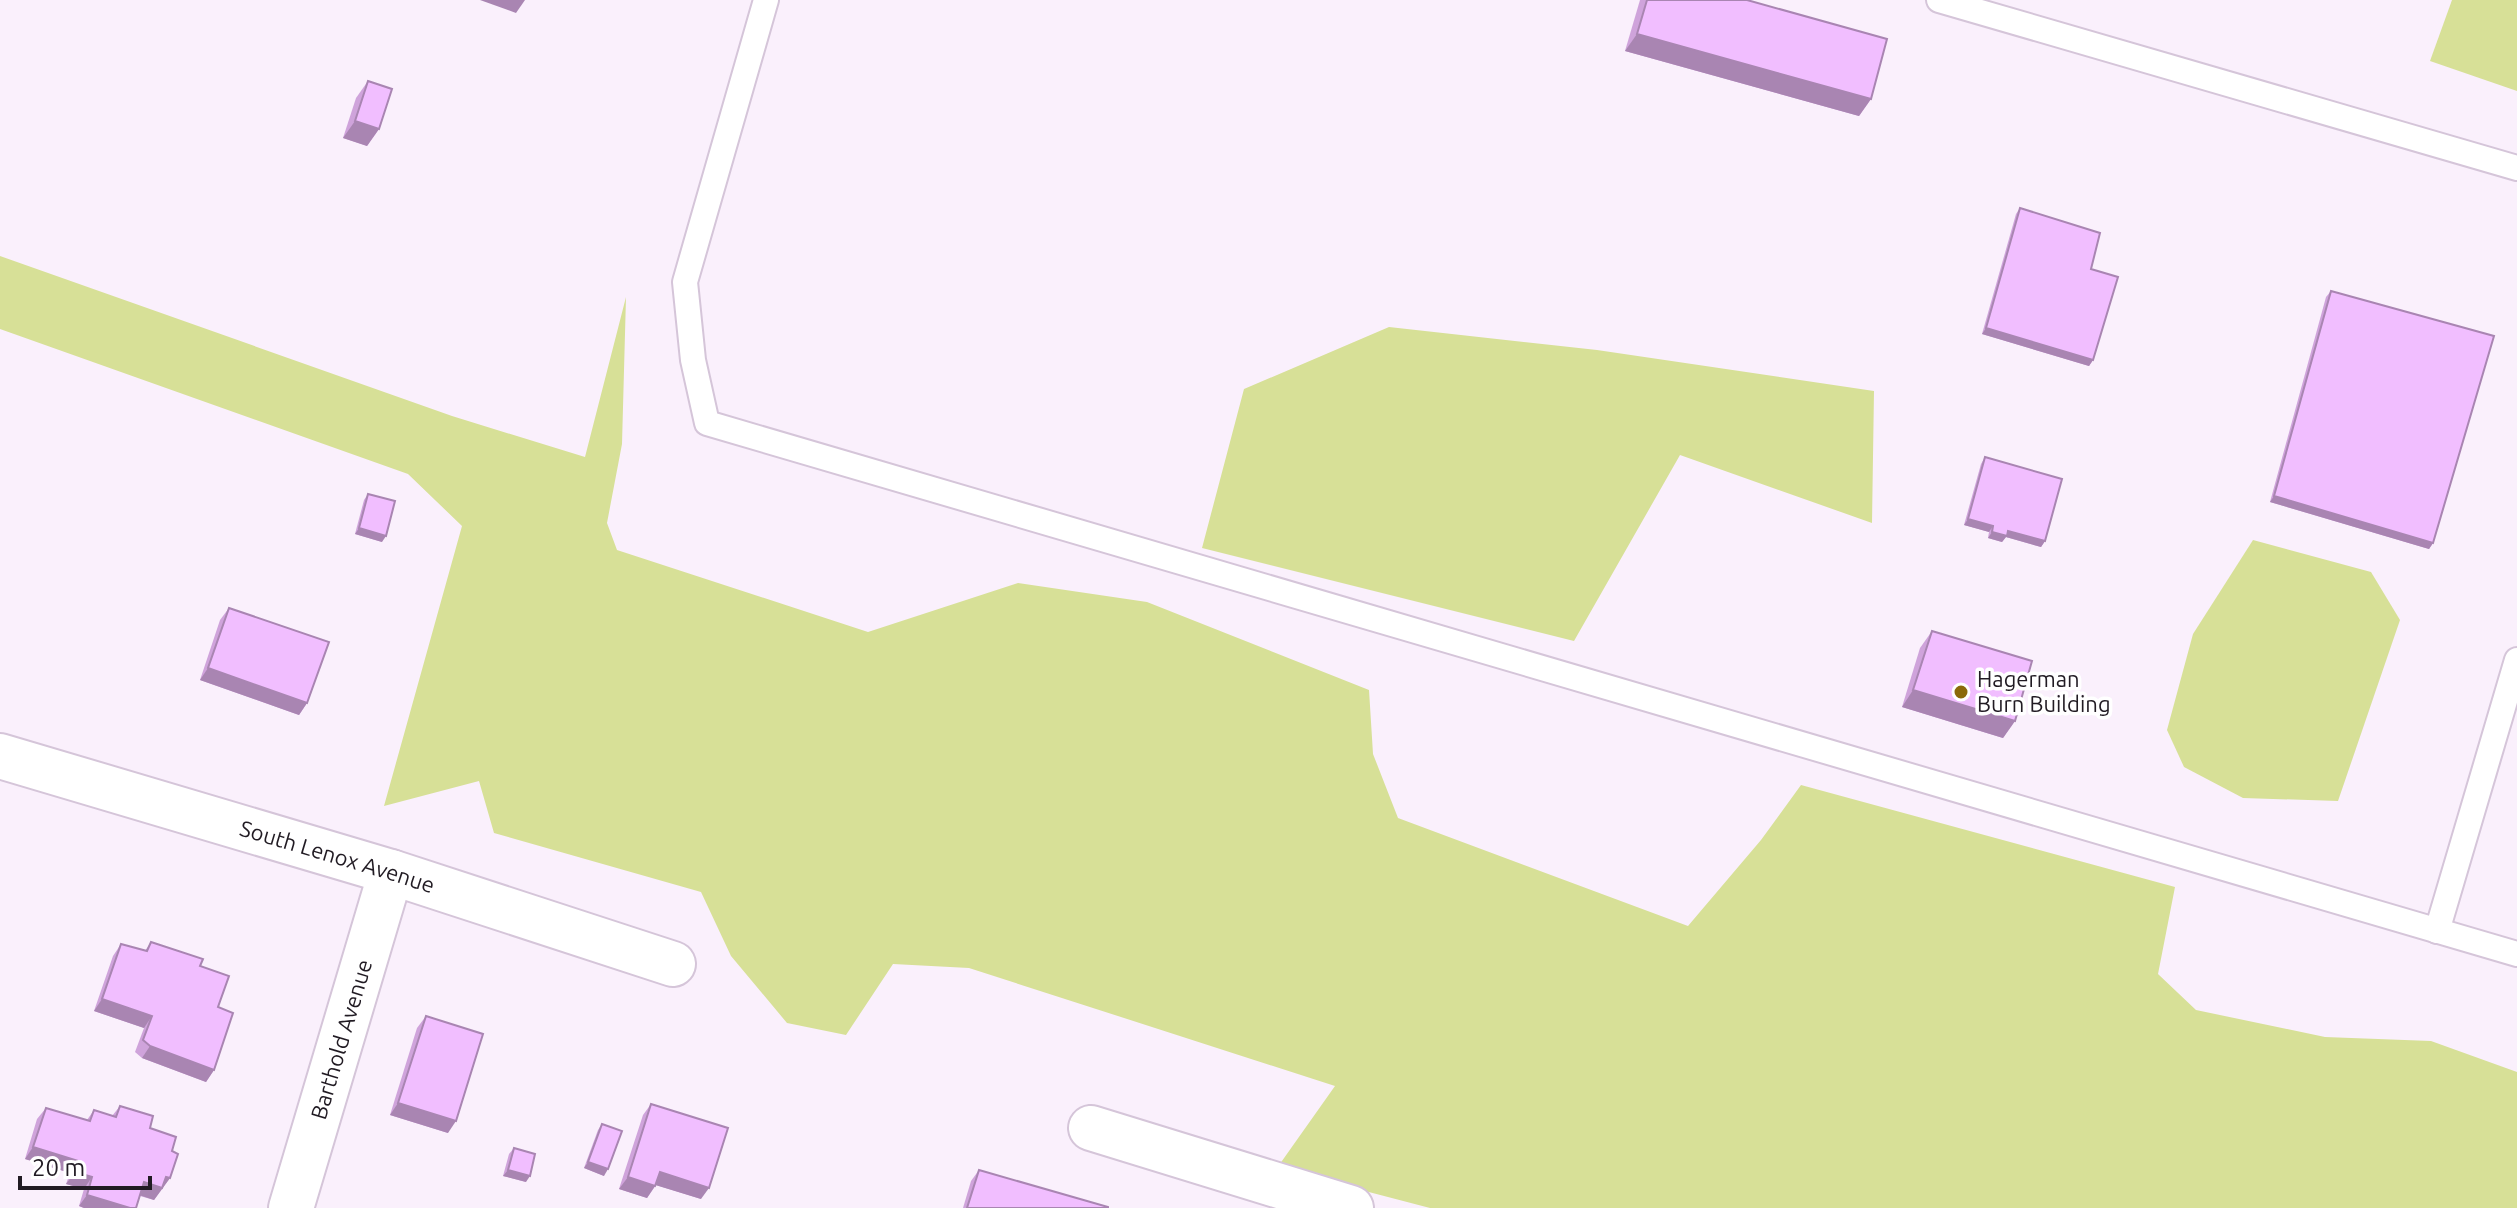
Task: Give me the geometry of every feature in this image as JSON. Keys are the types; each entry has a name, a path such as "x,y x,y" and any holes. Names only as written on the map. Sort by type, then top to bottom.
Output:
{"street":[{"name":"South Lenox Avenue","path":"0,756 391,872 673,964"},
{"name":"Barthold Avenue","path":"291,1208 391,872"},
{"path":"1091,1128 1351,1208"}],"lane":[{"path":"766,0 685,282 693,360 707,423 2517,954"},
{"path":"1939,0 2517,168"},
{"path":"2437,931 2517,660"}],"green space":[{"path":"2452,0 2517,0 2517,91 2430,61"},
{"path":"0,256 452,416 585,457 626,297 622,444 607,523 617,550 868,632 1018,583 1147,602 1369,690 1373,754 1398,818 1688,926 1761,840 1801,785 2175,887 2158,974 2196,1010 2325,1037 2431,1041 2517,1072 2517,1208 1430,1208 1277,1168 1335,1086 969,968 893,964 846,1035 787,1023 731,956 701,892 494,833 479,781 384,806 462,526 408,474 0,329"},
{"path":"1389,327 1597,350 1874,391 1872,523 1680,455 1574,641 1202,548 1244,389"},
{"path":"2253,540 2371,572 2400,620 2338,801 2243,798 2184,767 2167,730 2193,634"}],"building":[{"path":"1647,0 1747,0 1887,39 1871,99 1637,34"},
{"path":"368,81 392,89 379,129 355,121"},
{"path":"2020,208 2100,233 2091,269 2118,277 2093,360 1986,328"},
{"path":"2331,291 2494,336 2433,543 2274,496"},
{"path":"1985,457 2062,479 2045,541 2008,531 2007,536 1992,532 1993,526 1968,519"},
{"path":"368,494 395,501 386,536 359,528"},
{"path":"229,608 329,642 307,703 208,668"},
{"name":"Hagerman Burn Building","path":"1932,631 2032,661 2015,721 1913,690"},
{"path":"151,942 203,959 200,966 229,976 218,1007 233,1013 214,1070 150,1046 143,1040 152,1016 102,999 121,944 147,951"},
{"path":"426,1016 483,1034 456,1121 398,1103"},
{"path":"651,1104 728,1128 709,1188 660,1172 655,1186 628,1177"},
{"path":"120,1106 153,1116 150,1128 176,1137 172,1151 178,1154 170,1178 166,1177 162,1188 144,1182 136,1208 87,1195 92,1177 75,1172 78,1161 33,1147 46,1108 90,1121 94,1110 116,1117"},
{"path":"602,1124 622,1131 608,1169 588,1162"},
{"path":"514,1148 535,1154 530,1176 508,1170"},
{"path":"979,1170 1108,1207 1108,1208 967,1208"}],"place":[{"name":"Hagerman Burn Building","path":"1961,692"}]}
